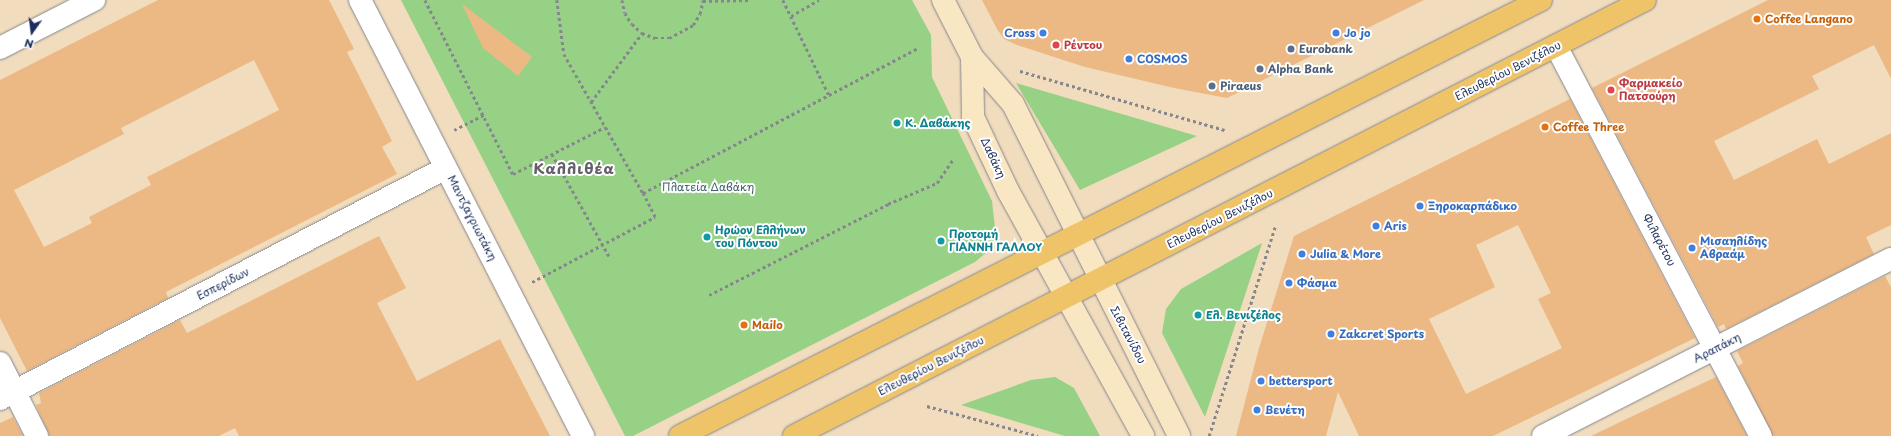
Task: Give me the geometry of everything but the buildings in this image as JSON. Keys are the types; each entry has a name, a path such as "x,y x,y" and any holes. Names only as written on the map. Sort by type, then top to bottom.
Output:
{"main road":[{"name":"Δαβάκη","path":"943,0 972,57 1013,104 1076,234"},
{"name":"Ελευθερίου Βενιζέλου","path":"794,436 1067,298 1645,0"},
{"path":"680,436 1260,140 1538,1"},
{"name":"Δαβάκη","path":"972,57 973,117 1008,191 1041,252"},
{"name":"Σιβιτανίδου","path":"1076,234 1179,436"},
{"path":"1041,252 1143,436"}],"street":[{"path":"0,48 94,0"},
{"name":"Μαντζαγριωτάκη","path":"360,0 583,436"},
{"name":"Φιλαρέτου","path":"1556,46 1717,348 1761,436"},
{"name":"Εσπερίδων","path":"7,396 446,168"},
{"name":"Αραπάκη","path":"1543,436 1891,259"},
{"path":"0,363 7,396 37,436"}],"path":[{"path":"425,0 513,174 605,127"},
{"path":"510,294 603,246 655,217 643,193 564,54 557,0"},
{"path":"622,0 625,13 632,24 642,33 662,38 682,33 693,25 700,14 703,1 750,0"},
{"path":"783,0 830,95"},
{"path":"790,16 819,0"},
{"path":"591,102 642,33"},
{"path":"643,193 918,48"},
{"path":"1017,70 1260,140"},
{"path":"433,142 483,115"},
{"path":"552,154 609,256"},
{"path":"709,295 888,204 938,183 953,159"},
{"path":"1209,436 1275,227"},
{"path":"927,406 1038,436"}],"green space":[{"name":"Πλατεία Δαβάκη","path":"401,0 912,0 931,35 932,77 992,201 996,237 988,251 975,262 633,436 625,436"},
{"path":"1016,83 1197,136 1080,190"},
{"path":"1262,243 1205,417 1162,333 1166,309 1181,289"},
{"path":"1055,377 1074,388 1100,436 1065,436 961,405 1031,380"}],"place":[{"name":"Coffee Langano","path":"1757,19"},
{"name":"Cross","path":"1043,33"},
{"name":"Jo jo","path":"1336,33"},
{"name":"Ρέντου","path":"1056,45"},
{"name":"Eurobank","path":"1291,49"},
{"name":"COSMOS","path":"1129,59"},
{"name":"Alpha Bank","path":"1260,69"},
{"name":"Piraeus","path":"1212,86"},
{"name":"Φαρμακείο Πατσούρη","path":"1611,90"},
{"name":"Κ. Δαβάκης","path":"897,123"},
{"name":"Coffee Three","path":"1545,127"},
{"name":"Ξηροκαρπάδικο","path":"1420,206"},
{"name":"Aris","path":"1376,226"},
{"name":"Ηρώον Ελλήνων του Πόντου","path":"707,237"},
{"name":"Προτομή ΓΙΑΝΝΗ ΓΑΛΛΟΥ","path":"941,241"},
{"name":"Μισαηλίδης Αβραάμ","path":"1692,248"},
{"name":"Julia & More","path":"1302,254"},
{"name":"Φάσμα","path":"1289,283"},
{"name":"Ελ. Βενιζέλος","path":"1198,315"},
{"name":"Mailo","path":"744,325"},
{"name":"Zakcret Sports","path":"1331,334"},
{"name":"bettersport","path":"1261,381"},
{"name":"Βενέτη","path":"1257,410"}],"district":[{"name":"Καλλιθέα","path":"574,168"}]}
